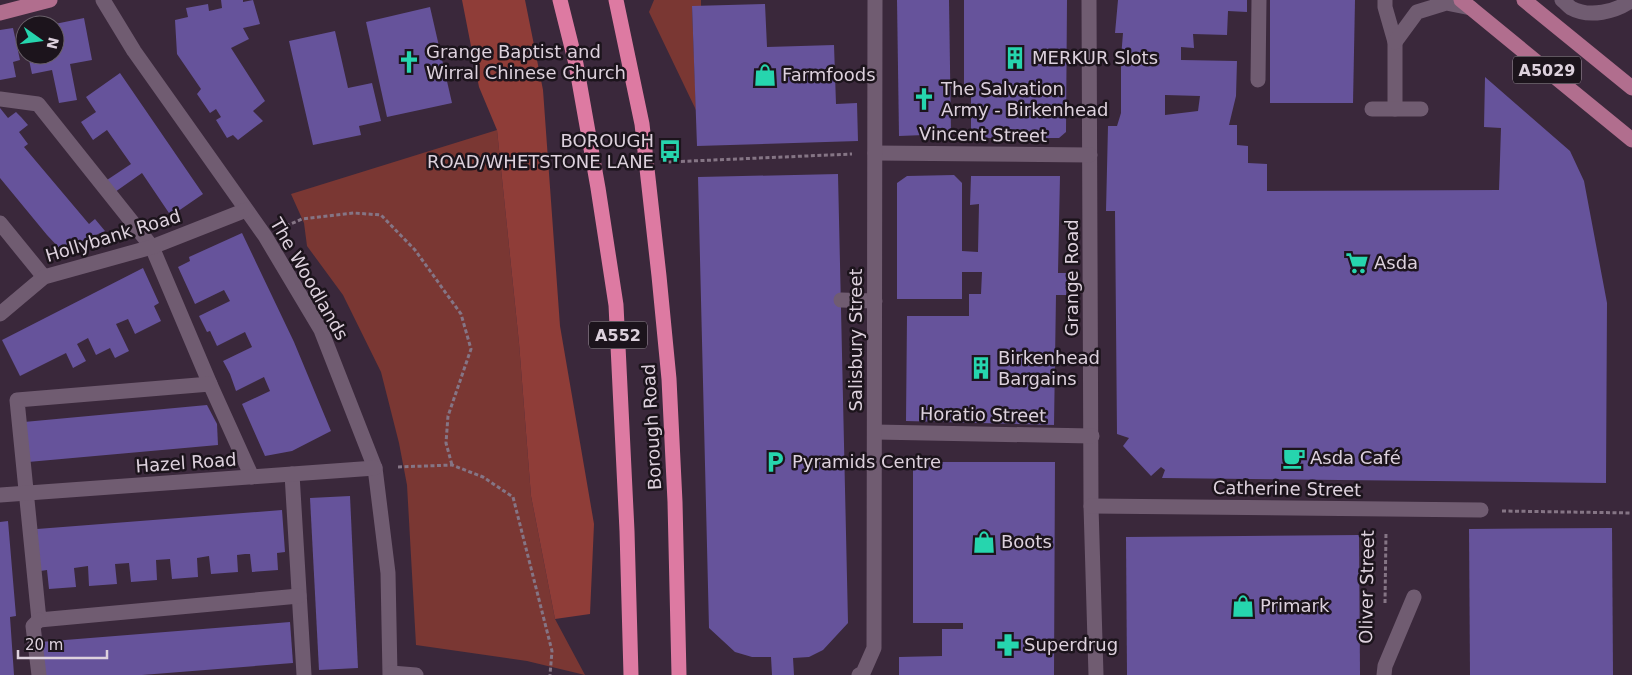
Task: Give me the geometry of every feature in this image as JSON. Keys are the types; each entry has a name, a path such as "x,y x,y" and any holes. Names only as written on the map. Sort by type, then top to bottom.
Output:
{"highway":[{"name":"A552","path":"560,0 576,64 616,305 627,531 631,675"},
{"name":"Borough Road","path":"616,0 642,124 669,380 675,502 679,675"}],"main road":[{"path":"0,13 50,0"},
{"name":"A5029","path":"1524,0 1632,88"},
{"name":"A5029","path":"1466,4 1632,140"}],"street":[{"name":"The Woodlands","path":"103,0 134,51 265,236 320,330 375,468 388,573 390,674"},
{"name":"Salisbury Street","path":"859,675 863,673 874,648 875,0"},
{"name":"Grange Road","path":"1089,0 1092,506 1096,675"},
{"path":"1258,80 1259,0"},
{"path":"1384,0 1395,42 1395,109"},
{"path":"1562,0 1572,8 1590,13 1608,11 1624,6 1632,0"},
{"path":"1395,42 1417,12 1446,4 1466,4"},
{"path":"0,99 38,104 152,247 252,477"},
{"path":"1372,109 1421,109"},
{"name":"Vincent Street","path":"875,152 1090,155"},
{"name":"Hollybank Road","path":"0,314 44,277 152,247 246,210"},
{"path":"0,223 44,277"},
{"path":"841,300 875,301"},
{"path":"39,620 16,400 210,384"},
{"name":"Horatio Street","path":"875,432 1092,436"},
{"name":"Hazel Road","path":"0,495 375,468"},
{"path":"292,474 304,675"},
{"name":"Catherine Street","path":"1092,506 1481,510"},
{"path":"38,675 33,626 39,620 299,596"},
{"name":"Oliver Street","path":"1384,675 1385,666 1414,598"},
{"path":"390,674 416,675"}],"path":[{"path":"647,164 875,152"},
{"path":"265,236 302,218 354,213 381,215 415,250 461,314 471,349 448,416 446,443 452,465"},
{"path":"375,468 452,465 483,477 513,496 552,651 550,675"},
{"name":"Oliver Street","path":"1385,607 1386,509"},
{"path":"1481,510 1632,513"}],"shaded area":[{"path":"462,0 525,0 543,90 560,326 594,524 590,614 555,619 531,496 519,343 497,130 479,87"},
{"path":"654,0 701,0 701,6 692,7 696,110 649,12"},
{"path":"497,130 519,343 531,496 555,619 585,675 527,661 416,645 407,485 399,443 381,372 343,295 307,246 304,223 291,194"}],"building":[{"path":"221,0 243,0 243,2 253,0 260,24 243,28 249,39 231,48 265,101 253,111 263,121 238,140 233,135 227,138 216,120 221,117 216,109 210,113 197,94 201,89 177,54 175,20 188,17 186,8 208,4 209,11 222,8"},
{"path":"897,0 949,0 951,134 899,136"},
{"path":"964,0 1067,0 1066,132 1059,138 971,138 971,85 964,84"},
{"name":"Asda","path":"1118,0 1247,0 1247,12 1228,11 1227,35 1193,34 1194,48 1181,47 1181,60 1237,61 1236,96 1229,125 1237,125 1237,145 1248,146 1248,163 1267,164 1267,191 1499,190 1501,128 1484,127 1485,77 1570,151 1584,181 1607,303 1606,483 1162,478 1165,470 1161,467 1151,476 1123,446 1129,438 1117,434 1115,211 1106,211 1108,126 1117,126 1121,113 1123,33 1115,33","holes":["1165,95 1200,96 1198,111 1165,115"]},
{"path":"1270,0 1355,0 1353,103 1270,103"},
{"name":"Farmfoods","path":"765,4 767,47 834,45 836,104 857,103 858,141 697,146 692,6"},
{"name":"Grange Baptist and Wirral Chinese Church","path":"430,7 452,103 387,117 366,22"},
{"path":"84,18 92,60 70,64 77,100 59,103 52,70 32,74 30,65 65,65 65,22"},
{"path":"13,28 15,61 13,62 16,77 0,80 0,30"},
{"path":"335,31 348,88 372,83 381,121 359,126 361,135 313,145 289,41"},
{"path":"120,73 203,194 171,216 142,173 115,192 107,180 131,164 107,130 93,140 81,122 96,112 86,97"},
{"path":"0,108 8,118 16,112 28,125 19,132 28,144 24,147 89,224 95,219 105,231 61,250 47,235 0,178"},
{"name":"Pyramids Centre","path":"838,174 848,623 823,650 809,657 793,658 794,675 772,675 771,657 752,657 735,652 709,628 698,177"},
{"path":"954,175 962,183 962,251 978,252 979,204 970,205 971,176 1060,176 1058,273 1067,273 1066,295 1056,295 1054,425 906,421 907,316 969,316 969,294 981,294 982,272 962,272 962,299 897,299 897,183 907,176"},
{"path":"242,233 294,342 331,431 292,451 265,456 242,404 270,391 264,377 236,391 223,361 252,347 245,332 217,346 210,331 207,332 199,316 230,301 224,290 195,304 178,267 190,261 189,257"},
{"path":"143,268 159,303 154,306 161,321 135,334 128,319 116,324 129,351 115,358 110,348 96,355 88,338 77,344 86,361 73,368 66,353 20,376 2,340"},
{"path":"207,405 217,424 218,445 28,462 24,422"},
{"name":"Boots","path":"913,462 1055,462 1054,675 899,675 899,657 942,656 942,629 963,629 963,623 913,623"},
{"path":"350,496 358,668 319,670 310,498"},
{"path":"282,510 285,552 277,553 278,570 252,572 250,554 245,554 237,555 238,572 211,574 209,556 197,558 198,577 172,579 170,559 156,560 157,580 131,582 129,563 115,564 117,584 89,586 88,566 74,568 76,587 49,589 47,570 40,571 37,529"},
{"path":"8,521 16,616 10,617 14,675 0,675 0,522"},
{"path":"1612,528 1613,675 1470,675 1469,529"},
{"name":"Primark","path":"1359,535 1360,675 1127,675 1126,537"},
{"path":"290,622 293,663 142,675 43,675 40,642"}],"place":[{"name":"MERKUR Slots","path":"1015,58"},
{"name":"Grange Baptist and Wirral Chinese Church","path":"409,62"},
{"name":"Farmfoods","path":"765,75"},
{"name":"The Salvation Army - Birkenhead","path":"924,99"},
{"name":"BOROUGH ROAD/WHETSTONE LANE","path":"670,151"},
{"name":"Asda","path":"1357,263"},
{"name":"Birkenhead Bargains","path":"981,368"},
{"name":"Asda Café","path":"1294,458"},
{"name":"Pyramids Centre","path":"775,462"},
{"name":"Boots","path":"984,542"},
{"name":"Primark","path":"1243,606"},
{"name":"Superdrug","path":"1008,645"}]}
